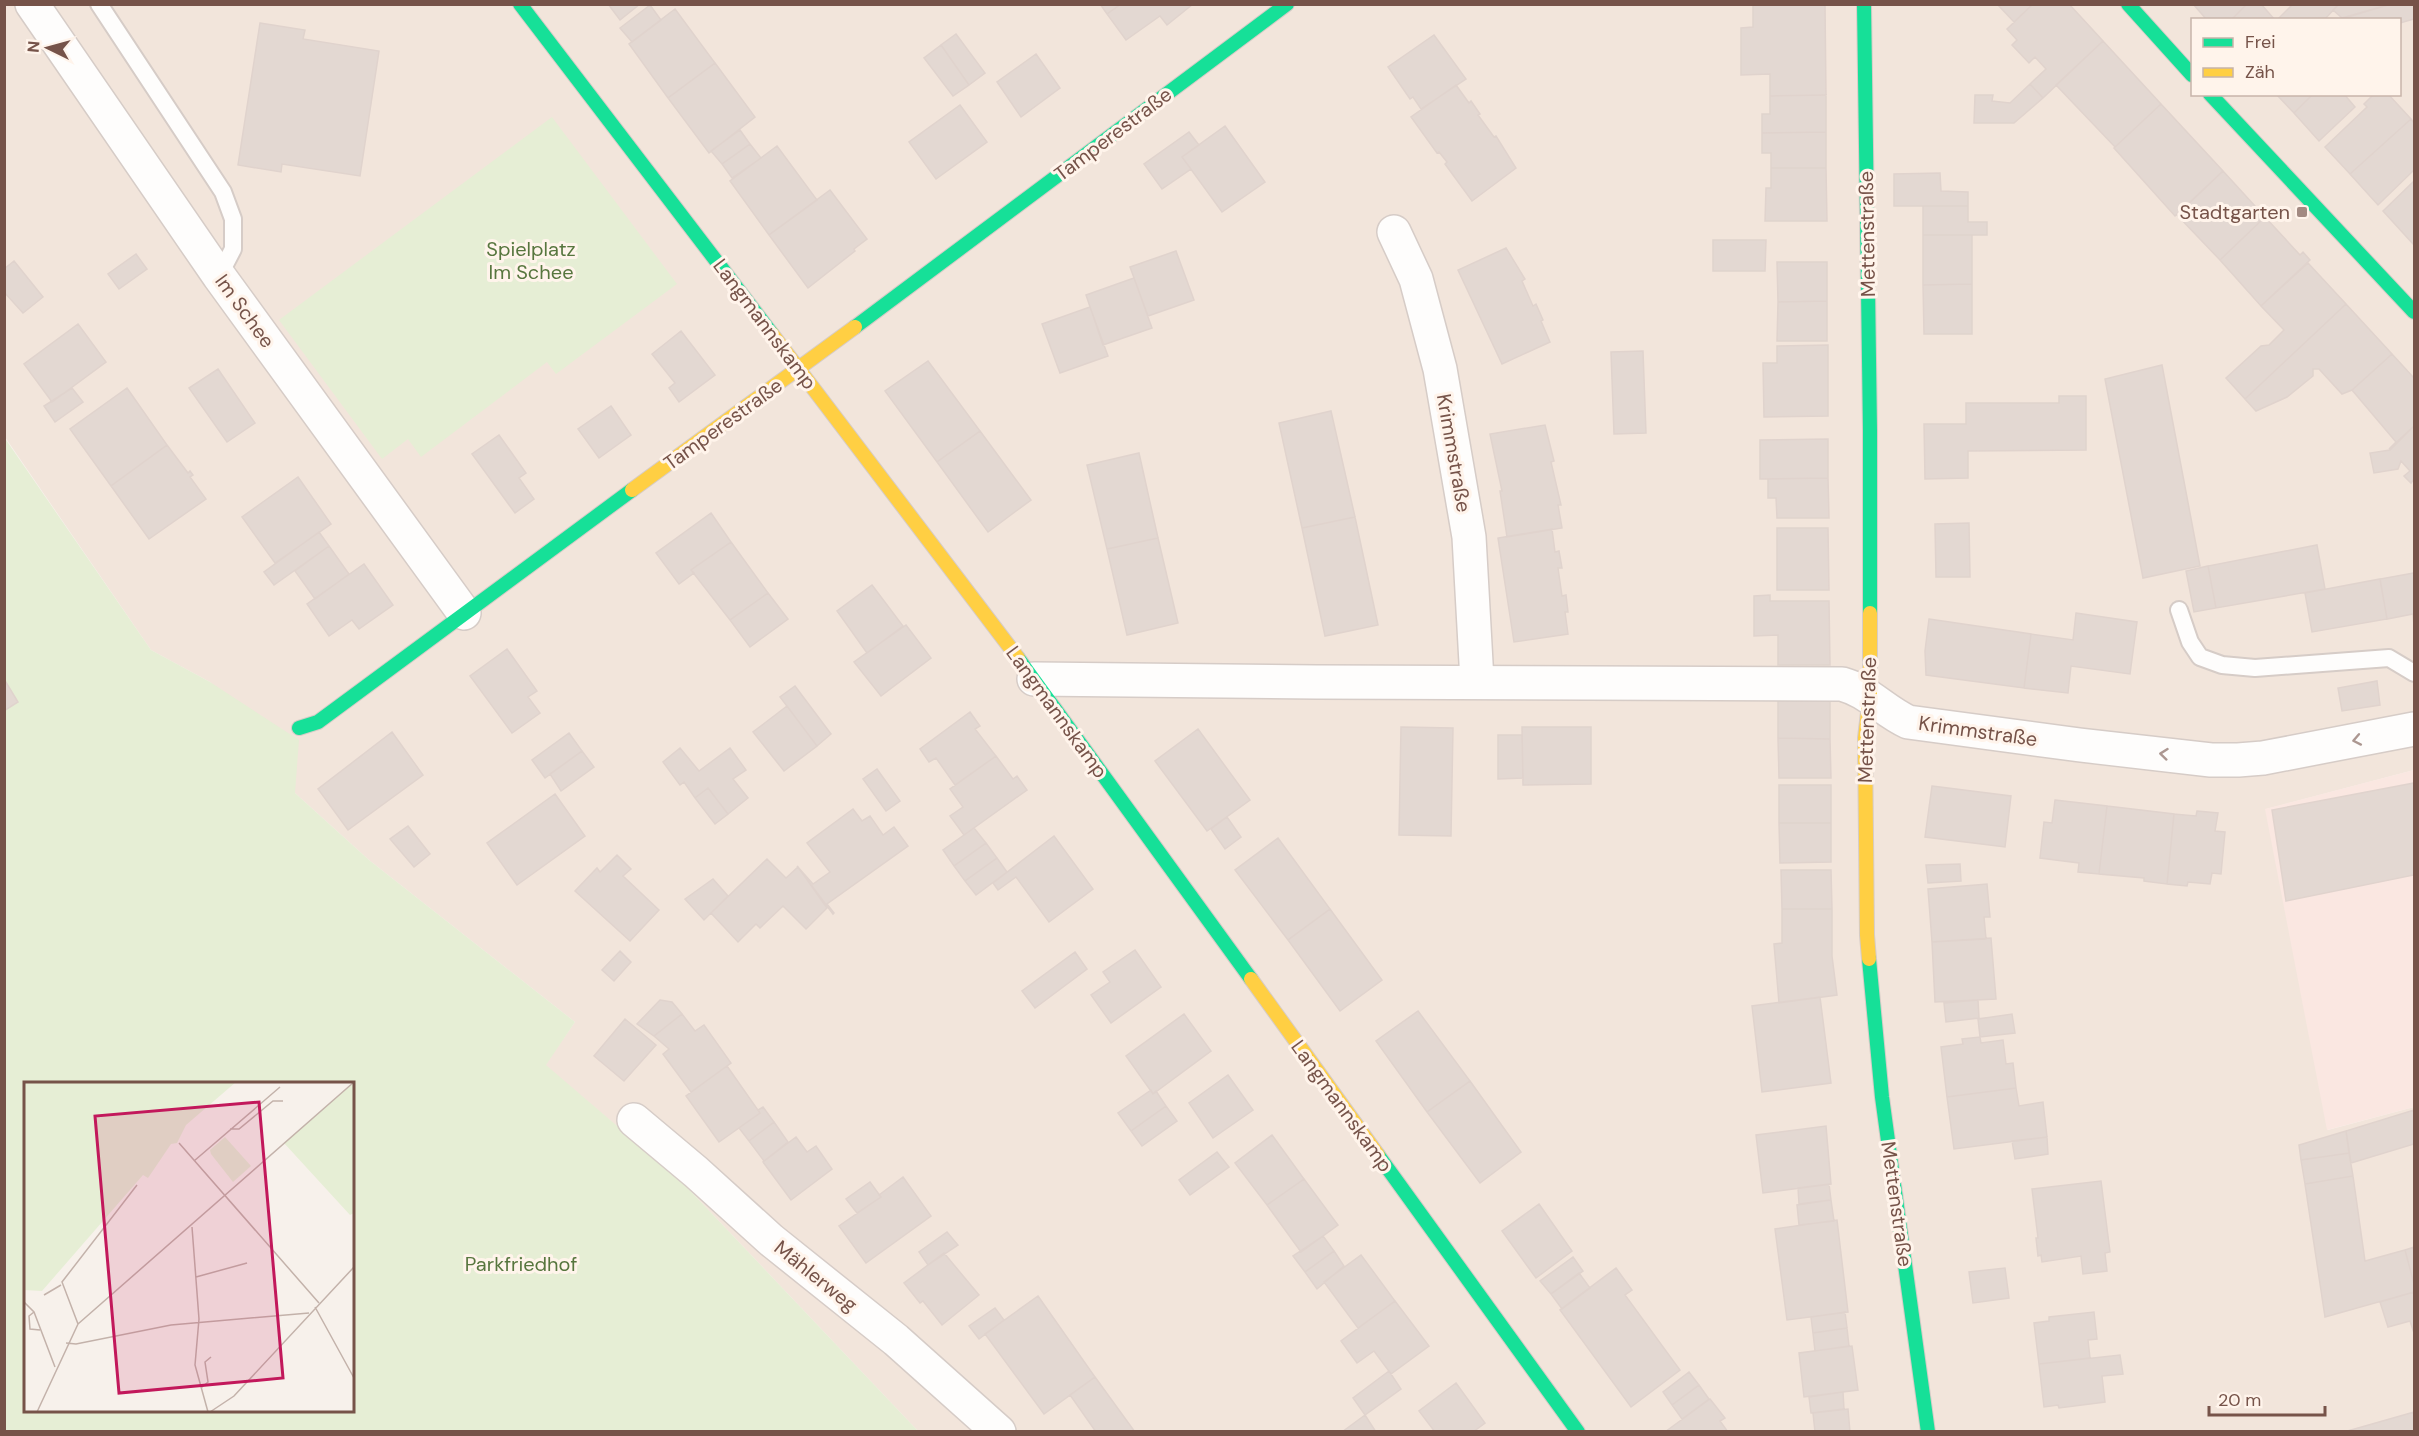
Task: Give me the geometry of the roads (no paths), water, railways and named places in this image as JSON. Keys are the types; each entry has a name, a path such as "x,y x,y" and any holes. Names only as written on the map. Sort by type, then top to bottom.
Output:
{"street":[{"name":"Im Schee","path":"32,4 219,276 464,613"},
{"name":"Langmannskamp","path":"520,4 1034,679 1578,1431"},
{"name":"Tamperestraße","path":"299,728 318,722 799,368 1287,4"},
{"name":"Mettenstraße","path":"1864,4 1870,430 1870,696 1864,738 1867,935 1882,1097 1928,1431"},
{"path":"2128,4 2191,73"},
{"path":"2212,96 2415,312"},
{"name":"Krimmstraße","path":"1394,232 1416,279 1440,369 1469,537 1477,681"},
{"name":"Krimmstraße","path":"1034,679 1842,684 1856,688 1870,696 1892,715 1908,722 2211,760 2263,758 2415,729"},
{"name":"Mählerweg","path":"634,1120 771,1240 896,1340 999,1431"}],"lane":[{"path":"99,4 223,192 233,219 233,249 219,276"},
{"path":"2179,610 2190,642 2200,657 2222,665 2255,668 2389,658 2415,673"}],"place":[{"name":"Stadtgarten","path":"2302,212"}],"park label":[{"name":"Spielplatz Im Schee","path":"531,260"},
{"name":"Parkfriedhof","path":"521,1264"}]}
